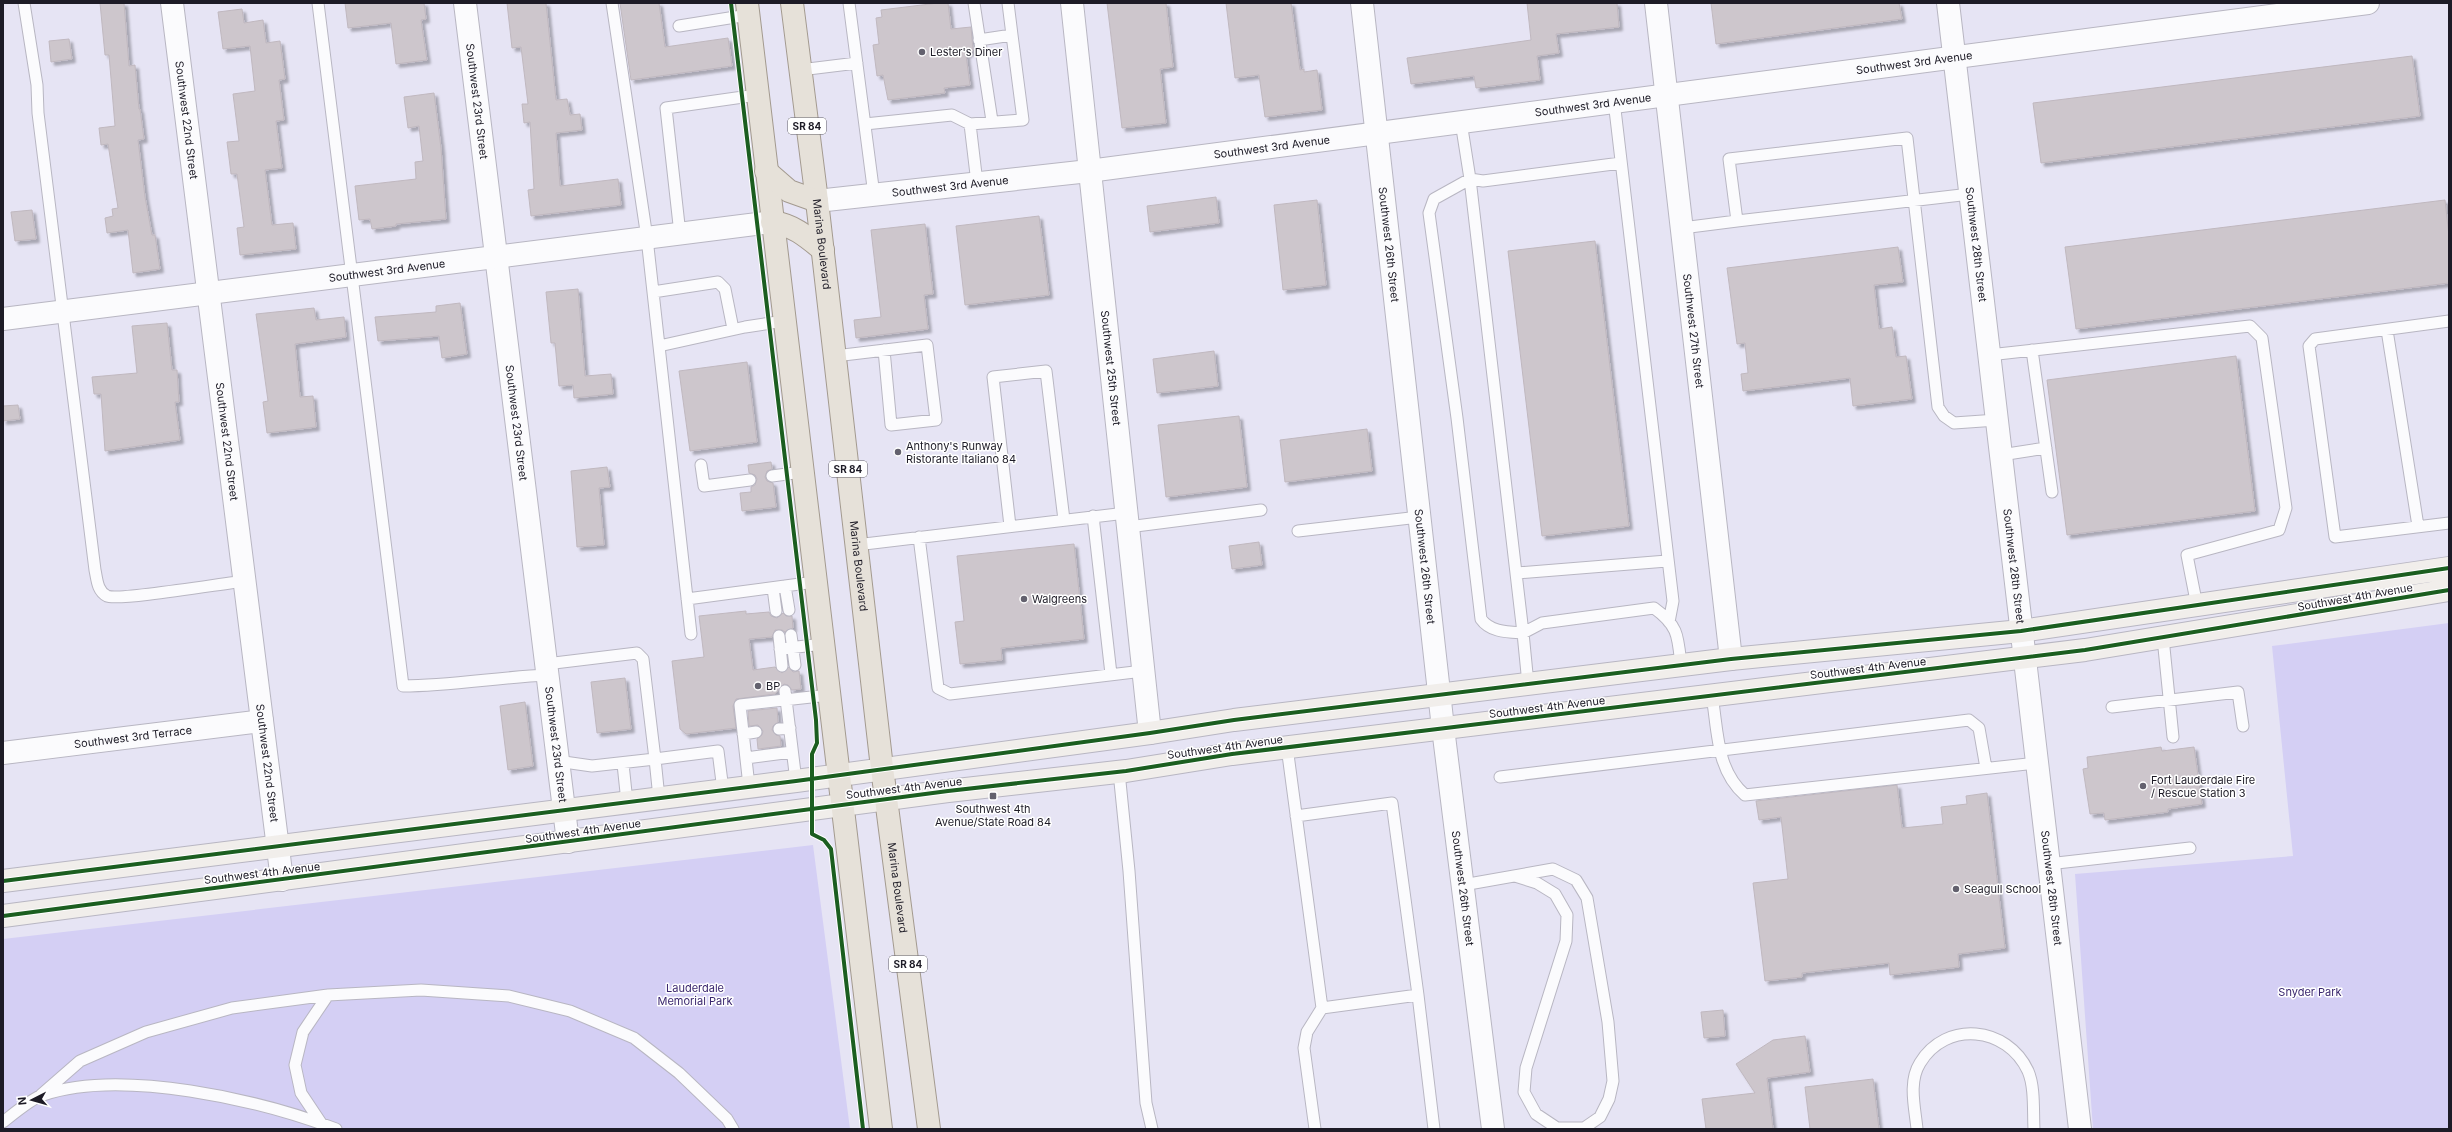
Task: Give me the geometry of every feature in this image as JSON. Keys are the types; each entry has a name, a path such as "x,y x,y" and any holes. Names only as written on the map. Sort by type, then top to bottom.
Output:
{"main road":[{"name":"Marina Boulevard","path":"792,3 823,250 882,768 929,1129"},
{"path":"747,9 881,1129"},
{"path":"766,171 789,191 817,201"},
{"path":"772,222 786,224 799,231 823,250"}],"street":[{"name":"Southwest 22nd Street","path":"172,3 210,291 282,880"},
{"name":"Southwest 23rd Street","path":"465,3 568,842"},
{"name":"Southwest 25th Street","path":"1072,3 1150,733"},
{"name":"Southwest 26th Street","path":"1362,3 1439,695 1493,1129"},
{"name":"Southwest 27th Street","path":"1656,3 1731,659"},
{"name":"Southwest 28th Street","path":"1948,3 2080,1129"},
{"name":"Southwest 3rd Avenue","path":"817,201 1090,170 1376,134 1614,101 1954,57 2242,11 2368,3"},
{"name":"Southwest 3rd Avenue","path":"3,319 210,291 497,258 772,222"},
{"name":"Southwest 4th Avenue","path":"3,881 796,781 882,768 1150,733 1234,720 1731,659 2021,631 2449,568"},
{"name":"Southwest 4th Avenue","path":"3,916 886,799 1119,772 1287,747 2024,658 2162,638 2449,590"},
{"name":"Southwest 3rd Terrace","path":"3,753 262,721"}],"lane":[{"path":"24,3 37,85 38,113 61,311 68,348 77,436 94,570 99,590 108,597 245,581"},
{"path":"318,3 403,686 428,686 493,678 637,653 643,659 659,798"},
{"path":"612,3 647,238 691,634"},
{"path":"848,3 874,195"},
{"path":"974,3 992,122"},
{"path":"864,124 952,115 970,124 1024,120 1008,3"},
{"path":"679,26 747,9"},
{"path":"979,40 1012,35"},
{"path":"800,70 857,63"},
{"path":"680,234 666,108 757,95"},
{"path":"1614,101 1648,382 1667,561 1673,601 1669,622"},
{"path":"1461,122 1470,179 1517,573 1528,684"},
{"path":"970,124 977,183"},
{"path":"1737,221 1729,159 1907,138 1938,407 1944,416 1954,423 1997,420"},
{"path":"1621,163 1483,181 1470,179 1434,199 1429,213 1457,418 1480,619 1486,626 1502,632 1523,633 1542,623 1654,608 1677,631 1681,666"},
{"path":"1682,228 1970,194"},
{"path":"653,292 718,282 725,289 733,329"},
{"path":"659,346 733,329 784,321"},
{"path":"2449,321 2315,338 2309,346 2335,537 2449,523"},
{"path":"1989,355 2250,326 2262,338 2286,508 2279,530 2187,555 2196,606"},
{"path":"2387,330 2418,526"},
{"path":"835,356 884,350 927,345 936,420 891,425 884,350"},
{"path":"2032,350 2052,492"},
{"path":"1010,526 993,377 1008,375 1046,371 1064,520"},
{"path":"2001,455 2046,448"},
{"path":"701,465 704,486 750,480"},
{"path":"772,476 802,472"},
{"path":"856,545 1093,516 1127,520 1261,510"},
{"path":"1093,516 1111,674"},
{"path":"1298,531 1419,517"},
{"path":"919,537 938,688 950,694 1143,671"},
{"path":"1517,573 1667,561"},
{"path":"687,599 816,582"},
{"path":"785,586 788,610"},
{"path":"773,588 776,611"},
{"path":"791,635 795,665"},
{"path":"779,636 782,666"},
{"path":"2162,638 2173,737"},
{"path":"780,649 823,644"},
{"path":"2112,707 2238,692 2243,726"},
{"path":"749,786 740,705 786,695 829,694"},
{"path":"786,695 784,729 792,752 796,781"},
{"path":"1712,696 1723,766 1735,786 1745,795 2036,763"},
{"path":"1500,777 1969,720 1979,728 1986,768"},
{"path":"743,734 756,732"},
{"path":"1287,747 1322,1008 1307,1032 1304,1048 1315,1129"},
{"path":"557,761 592,766 623,764 718,751 723,790"},
{"path":"746,758 792,752"},
{"path":"623,764 627,802"},
{"path":"1119,772 1129,871 1146,1104 1152,1129"},
{"path":"1296,816 1392,803 1418,995 1434,1129"},
{"path":"2048,864 2190,848"},
{"path":"1463,886 1515,876 1553,869 1576,880 1587,898 1608,1022 1613,1081 1609,1099 1600,1117 1584,1128 1557,1128 1546,1122 1536,1114 1524,1092 1526,1068 1566,941 1567,915 1554,894 1537,883 1515,876"},
{"path":"3,1122 42,1095 80,1061 146,1032 232,1008 328,995 421,990 509,996 570,1011 634,1038 679,1073 727,1119 733,1129"},
{"path":"321,1123 301,1093 295,1065 302,1032 328,995"},
{"path":"1322,1008 1418,995"},
{"path":"1917,1129 1913,1084 1919,1064 1932,1047 1961,1033 1972,1032 1998,1038 2020,1060 2028,1072 2034,1129"},
{"path":"42,1095 89,1086 163,1087 232,1098 321,1123 336,1129"}],"green space":[{"name":"Snyder Park","path":"2449,623 2449,1129 2093,1129 2075,874 2293,856 2272,646"},
{"name":"Lauderdale Memorial Park","path":"813,845 850,1129 3,1129 3,939"}],"building":[{"path":"100,3 124,3 129,66 135,65 139,109 144,139 138,140 145,197 152,235 155,235 160,269 133,273 128,230 107,233 105,218 113,216 112,209 118,208 108,144 101,145 99,128 115,126 109,55 105,55"},
{"path":"345,3 424,3 426,19 421,20 427,60 396,64 391,23 348,28"},
{"path":"507,3 546,3 556,100 567,99 570,115 580,114 582,130 556,133 560,186 618,179 621,205 531,216 528,190 534,189 530,122 524,123 522,104 528,104 521,47 512,48"},
{"path":"620,3 659,3 665,47 728,38 732,66 631,80"},
{"name":"Lester's Diner","path":"948,3 951,29 971,27 973,50 966,55 970,85 944,88 945,93 888,100 883,75 877,76 873,45 879,44 876,18 882,17 881,10"},
{"path":"1107,3 1166,3 1173,67 1160,69 1166,123 1122,128"},
{"path":"1226,3 1291,3 1300,70 1304,69 1304,72 1317,70 1322,110 1265,117 1259,75 1235,78"},
{"path":"1527,3 1617,3 1619,27 1556,34 1559,53 1537,56 1540,80 1476,88 1474,76 1411,84 1407,58 1531,40"},
{"path":"1711,3 1899,3 1902,19 1716,44"},
{"path":"242,9 244,23 263,20 266,43 280,41 285,79 279,80 284,120 276,121 282,168 265,170 272,225 293,223 296,249 240,255 237,228 244,227 237,174 231,174 227,142 239,141 233,94 255,91 250,46 223,49 218,12"},
{"path":"69,39 72,59 51,62 49,41"},
{"path":"2412,56 2420,116 2041,163 2033,103"},
{"path":"434,93 441,148 446,219 396,224 396,226 372,229 370,219 359,220 355,186 416,179 415,162 423,161 419,126 408,128 404,97"},
{"path":"1216,197 1219,223 1150,232 1147,206"},
{"path":"1317,200 1326,285 1283,290 1274,205"},
{"path":"2445,200 2449,236 2449,283 2076,329 2065,247"},
{"path":"32,210 36,239 15,241 11,212"},
{"path":"1039,216 1049,295 965,305 956,226"},
{"path":"925,224 933,294 924,295 928,329 856,338 854,320 881,317 871,230"},
{"path":"1595,241 1629,526 1542,536 1508,251"},
{"path":"1898,247 1903,282 1874,285 1879,329 1892,327 1896,357 1906,356 1912,399 1853,406 1850,378 1743,391 1741,374 1748,373 1745,343 1737,344 1727,268"},
{"path":"578,289 585,376 611,374 613,394 574,398 573,385 559,386 555,343 551,343 546,292"},
{"path":"460,303 467,354 442,358 439,336 378,341 375,317 436,312 436,306"},
{"path":"314,308 316,320 344,317 346,337 295,344 300,397 313,396 316,427 267,433 263,402 268,401 256,314"},
{"path":"167,323 172,370 177,370 179,402 175,402 180,440 105,451 101,394 94,394 92,377 137,373 132,326"},
{"path":"1214,351 1218,386 1157,393 1153,359"},
{"path":"2236,356 2255,511 2067,535 2047,380"},
{"path":"747,362 757,442 690,451 679,371"},
{"path":"18,405 20,419 3,421 3,406"},
{"path":"1239,416 1247,487 1166,497 1158,425"},
{"path":"1367,429 1372,471 1285,482 1280,440"},
{"path":"771,462 772,469 767,471 765,477 767,481 773,483 776,507 742,511 740,493 751,492 751,487 755,485 757,479 755,475 749,473 748,465"},
{"path":"607,467 610,487 599,488 604,545 577,547 571,471"},
{"path":"1259,542 1262,565 1232,569 1229,546"},
{"path":"1074,544 1084,639 1001,648 1002,660 960,664 955,622 964,621 957,556"},
{"path":"746,611 746,614 769,612 771,616 777,618 783,613 786,616 792,616 793,628 785,632 782,630 775,630 772,637 749,639 753,670 775,667 782,673 789,667 793,672 799,671 801,689 792,690 788,685 784,684 775,694 736,699 733,706 736,728 686,734 680,729 672,661 704,657 699,616"},
{"path":"625,678 631,729 597,733 591,682"},
{"path":"525,702 533,766 508,770 500,706"},
{"path":"777,708 778,722 773,726 772,730 776,735 780,736 781,746 758,749 757,739 762,735 763,731 758,725 749,726 748,711"},
{"name":"Fort Lauderdale Fire / Rescue Station 3","path":"2161,747 2162,751 2194,747 2202,804 2168,809 2168,812 2105,820 2104,813 2090,814 2083,769 2088,768 2087,757"},
{"path":"1897,785 1902,828 1943,824 1941,807 1967,804 1966,796 1987,793 2005,948 1958,954 1959,967 1890,975 1889,963 1802,973 1802,977 1765,981 1753,883 1788,879 1781,817 1759,820 1756,801"},
{"path":"1723,1010 1725,1036 1704,1038 1701,1012"},
{"path":"1805,1036 1810,1072 1767,1078 1773,1129 1706,1129 1702,1099 1755,1093 1736,1064 1773,1040"},
{"path":"1873,1079 1879,1129 1810,1129 1805,1087"}],"cycle path":[{"path":"731,3 816,720 817,743 812,754 812,834 824,840 831,849 863,1129"},
{"path":"3,881 796,781 1150,733 1234,720 1731,659 2021,631 2449,568"},
{"path":"3,916 948,791 1126,771 1232,754 2085,650 2449,590"}],"place":[{"name":"Lester's Diner","path":"922,52"},
{"name":"Anthony's Runway Ristorante Italiano 84","path":"898,452"},
{"name":"Walgreens","path":"1024,599"},
{"name":"BP","path":"758,686"},
{"name":"Fort Lauderdale Fire / Rescue Station 3","path":"2143,786"},
{"name":"Southwest 4th Avenue/State Road 84","path":"993,796"},
{"name":"Seagull School","path":"1956,889"}]}
